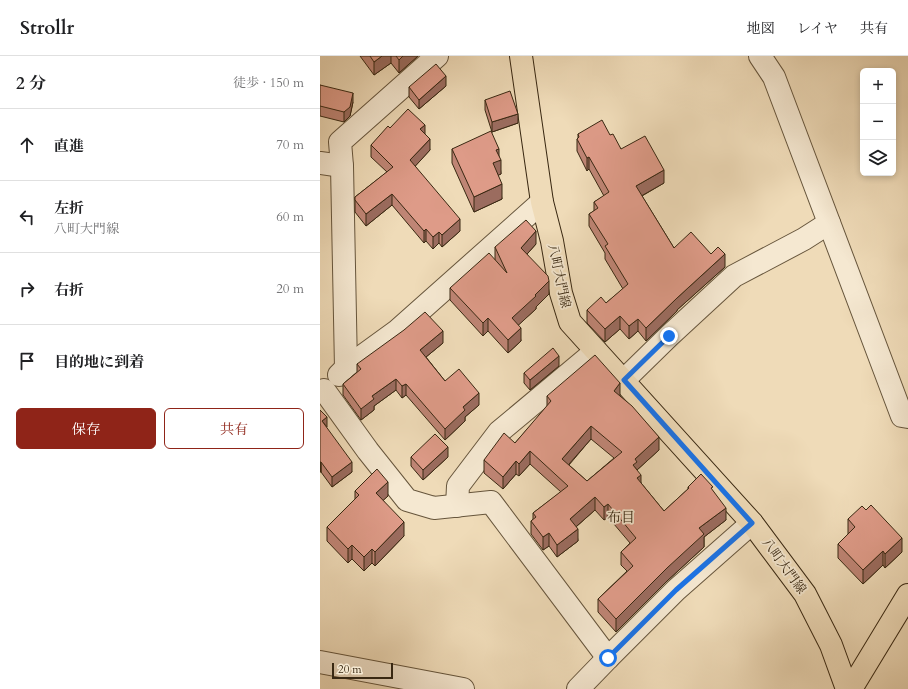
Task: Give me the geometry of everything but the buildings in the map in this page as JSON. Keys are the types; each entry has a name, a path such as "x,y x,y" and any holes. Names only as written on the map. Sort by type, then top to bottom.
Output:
{"main road":[{"name":"八町大門線","path":"521,56 542,202 552,241 560,293 570,322 752,523 805,594 831,645 847,689"},
{"path":"851,689 908,595"}],"street":[{"path":"346,368 342,166 340,142 437,56"},
{"path":"760,56 774,77 902,416 908,417"},
{"path":"320,162 342,166"},
{"path":"542,202 398,331 346,368 322,391 407,500 434,508 491,502 608,658"},
{"path":"624,380 734,276 804,239 829,223"},
{"path":"457,506 458,486 499,432 596,351"},
{"path":"578,689 676,590 752,523"},
{"path":"320,662 463,689"}],"district":[{"name":"布目","path":"621,517"}],"route":[{"path":"608,658 676,590 752,523 624,380 669,336"}]}
